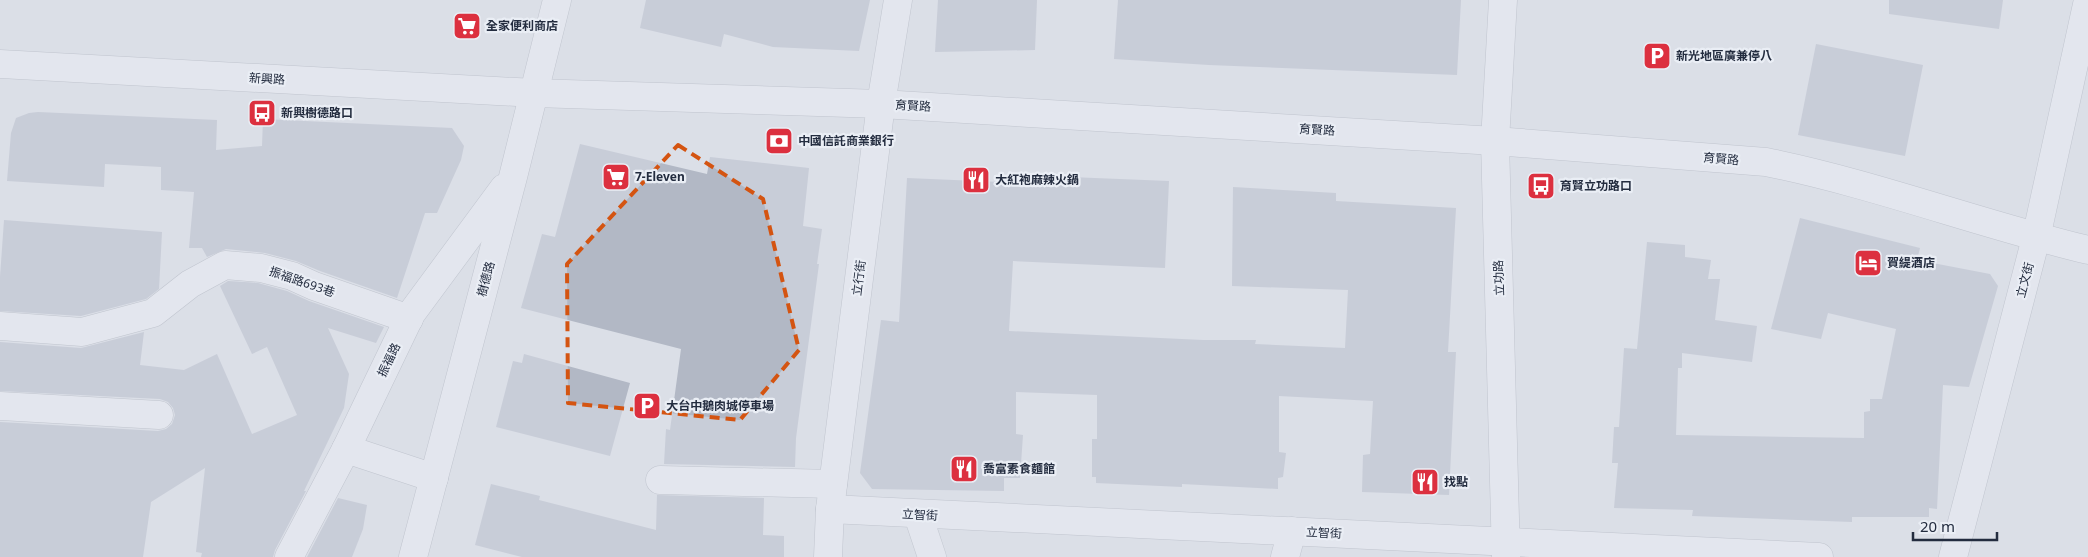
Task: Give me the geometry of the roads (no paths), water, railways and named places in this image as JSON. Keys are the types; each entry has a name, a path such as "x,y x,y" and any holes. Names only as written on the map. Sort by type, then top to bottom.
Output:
{"street":[{"name":"樹德路","path":"420,555 434,478 557,0"},
{"name":"立行街","path":"828,557 831,497 881,104 898,0"},
{"name":"立功路","path":"1503,0 1495,141 1506,549"},
{"name":"立文街","path":"1953,557 2036,238 2088,0"},
{"name":"新興路","path":"0,64 534,93"},
{"name":"育賢路","path":"534,93 881,104 1495,141 1766,162 1807,170 2036,238 2088,250"},
{"name":"振福路","path":"289,557 346,449 409,319 513,177"},
{"name":"振福路693巷","path":"0,326 82,332 153,314 190,284 225,264 262,268 292,276 314,286 409,319"},
{"path":"0,406 159,415"},
{"path":"346,449 434,478"},
{"name":"立智街","path":"660,480 831,497 918,515 1288,544 1819,557"},
{"path":"918,515 932,557"}],"place":[{"name":"全家便利商店","path":"467,26"},
{"name":"新光地區廣兼停八","path":"1657,56"},
{"name":"新興樹德路口","path":"262,113"},
{"name":"中國信託商業銀行","path":"779,141"},
{"name":"7-Eleven","path":"616,177"},
{"name":"大紅袍麻辣火鍋","path":"976,180"},
{"name":"育賢立功路口","path":"1541,186"},
{"name":"賀緹酒店","path":"1868,263"},
{"name":"大台中鵝肉城停車場","path":"647,406"},
{"name":"喬富素食麵館","path":"964,469"},
{"name":"找點","path":"1425,482"}]}
